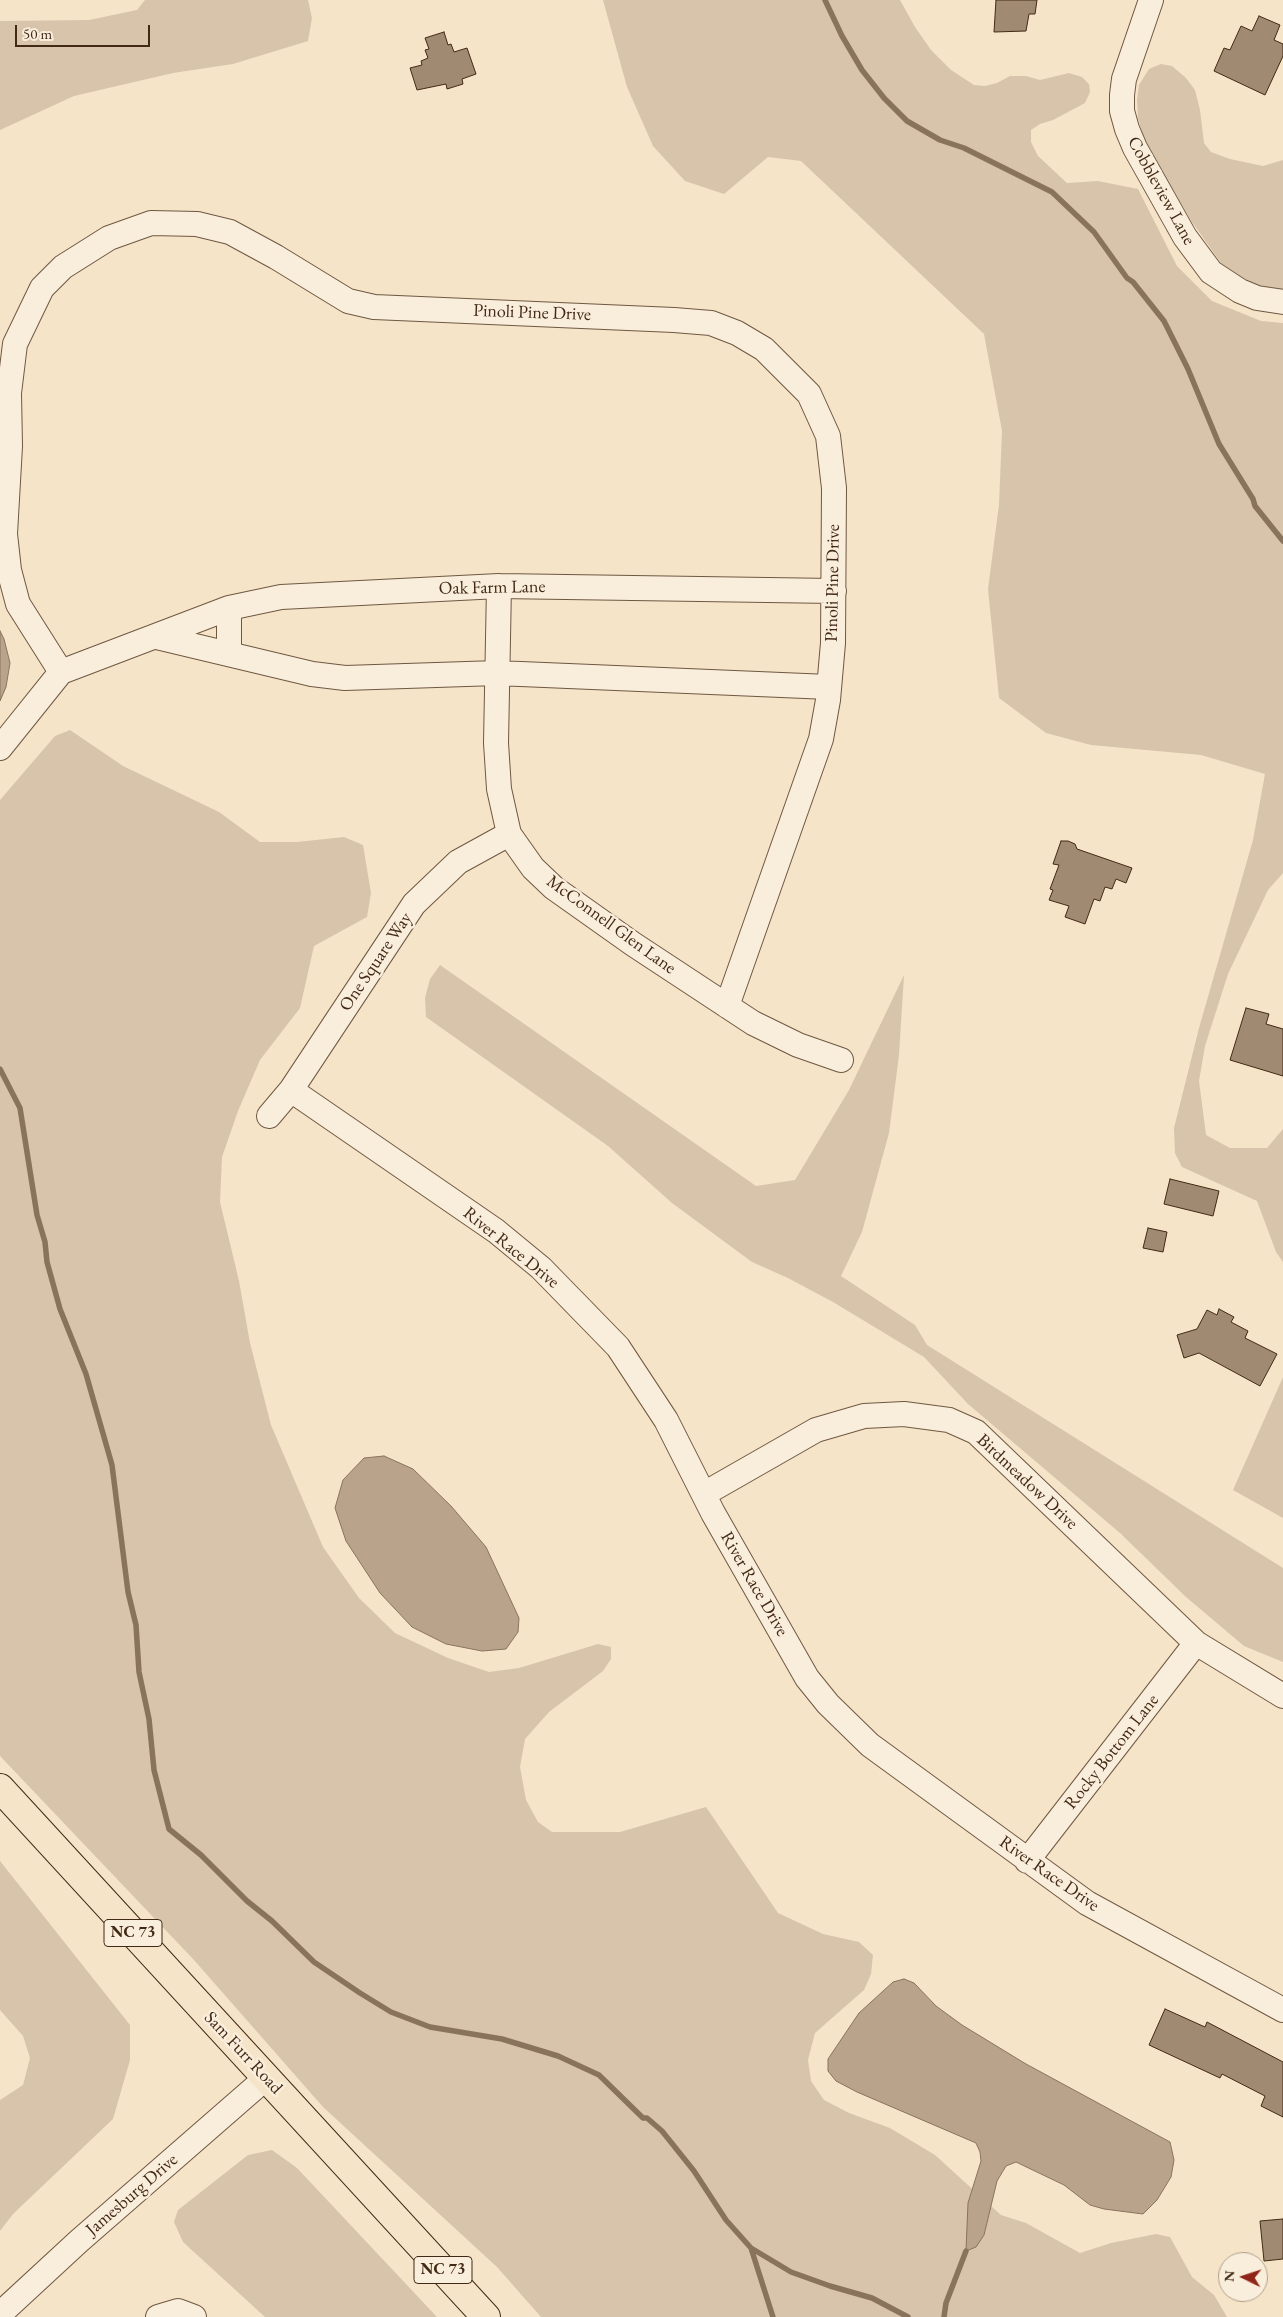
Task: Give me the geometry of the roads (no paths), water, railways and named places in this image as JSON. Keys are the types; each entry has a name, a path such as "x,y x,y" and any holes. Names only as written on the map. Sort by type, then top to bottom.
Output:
{"main road":[{"name":"Sam Furr Road","path":"0,1788 486,2317"}],"street":[{"name":"Cobbleview Lane","path":"1151,0 1124,79 1122,95 1122,111 1135,148 1185,237 1211,272 1240,291 1257,298 1283,302"},
{"name":"Pinoli Pine Drive","path":"61,672 18,604 9,570 5,534 10,446 9,393 15,344 42,288 63,267 109,238 151,224 197,224 230,232 276,257 348,301 374,307 674,320 710,323 737,332 764,349 809,394 828,436 834,488 834,592 833,643 821,739 727,1006"},
{"name":"Oak Farm Lane","path":"61,672 229,608 281,597 499,586 834,592"},
{"name":"McConnell Glen Lane","path":"499,586 496,743 498,789 509,834 533,868 554,888 633,944 727,1006 782,1038 841,1060"},
{"path":"229,608 229,654"},
{"path":"157,637 312,674 345,678 497,673 829,687"},
{"path":"0,748 61,672"},
{"name":"One Square Way","path":"269,1116 290,1090 414,904 458,862 509,834"},
{"name":"River Race Drive","path":"290,1090 496,1231 541,1268 618,1347 666,1420 704,1494 807,1678 828,1704 870,1745 1087,1903 1283,2010"},
{"name":"Birdmeadow Drive","path":"704,1494 816,1430 864,1416 904,1414 949,1420 976,1432 1196,1643 1283,1696"},
{"name":"Rocky Bottom Lane","path":"1028,1861 1196,1643"},
{"name":"Jamesburg Drive","path":"0,2314 79,2241 266,2078"},
{"path":"158,2317 178,2312 194,2317"}],"waterway":[{"path":"825,0 842,36 862,70 884,98 907,121 940,140 964,148 1052,192 1094,232 1127,278 1133,282 1164,321 1188,369 1219,444 1253,499 1255,506 1283,541"},
{"path":"0,1069 20,1108 37,1215 45,1242 47,1262 60,1309 86,1374 112,1465 128,1592 136,1625 139,1672 149,1719 154,1770 169,1829 201,1855 247,1901 272,1921 314,1962 391,2012 430,2027 502,2039 558,2056 599,2075 643,2118 647,2118 662,2131 694,2171 726,2220 751,2248 791,2272 872,2298 908,2317"},
{"path":"751,2248 773,2317"},
{"path":"944,2317 946,2303 966,2251"}]}
